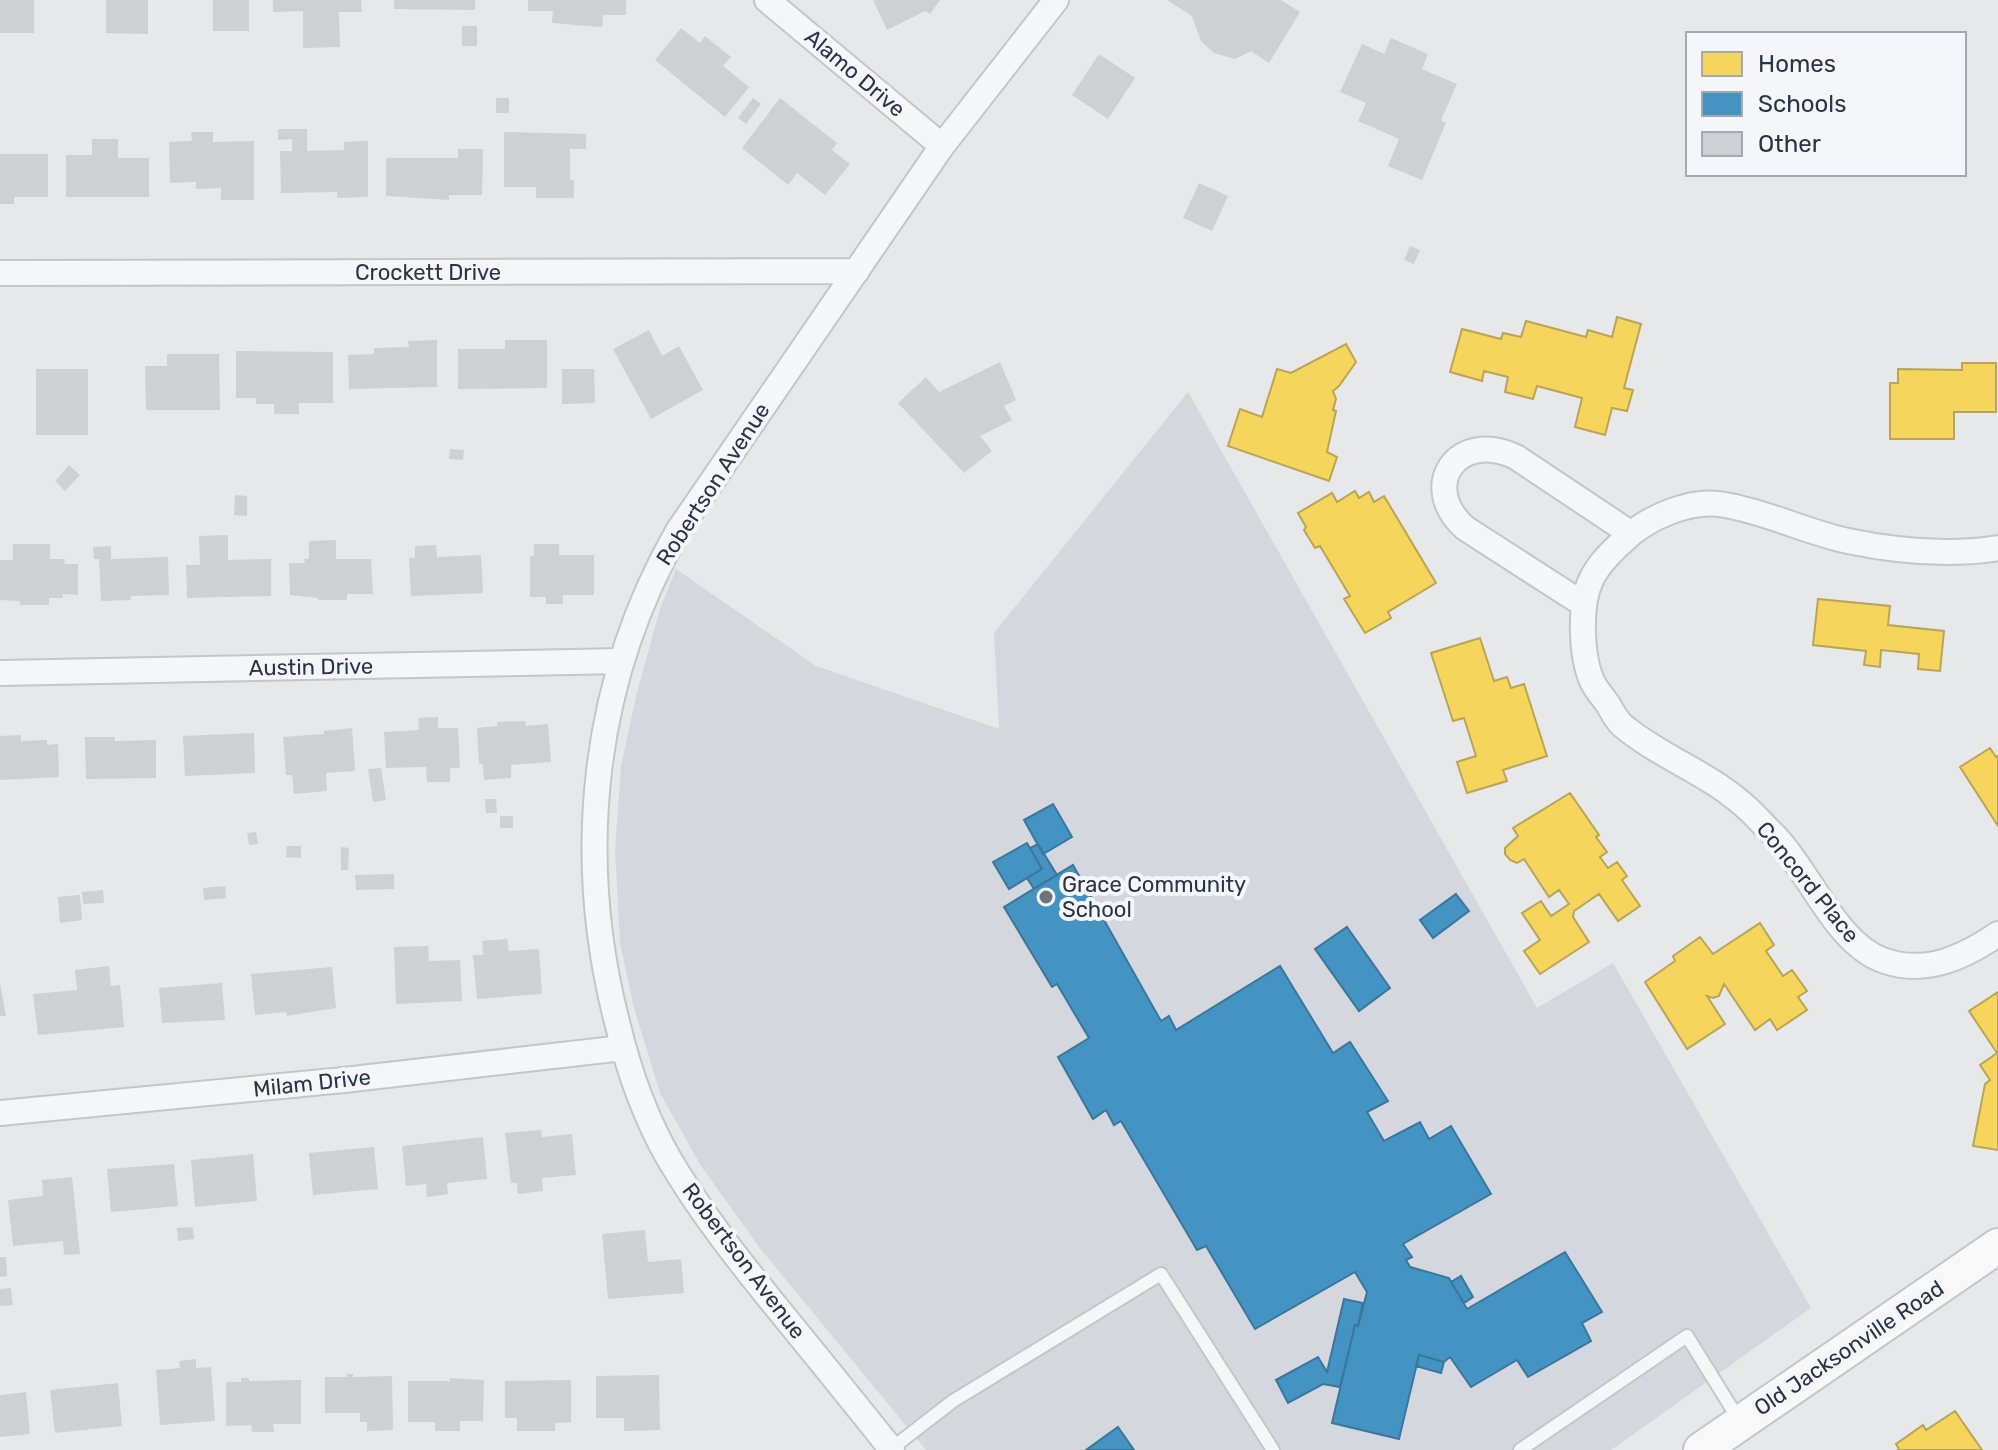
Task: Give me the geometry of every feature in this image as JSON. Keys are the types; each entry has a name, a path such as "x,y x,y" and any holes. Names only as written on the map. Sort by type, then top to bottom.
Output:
{"main road":[{"name":"Old Jacksonville Road","path":"1701,1450 1998,1246"}],"street":[{"name":"Alamo Drive","path":"767,0 942,146"},
{"name":"Robertson Avenue","path":"892,1449 709,1221 653,1128 623,1048 596,918 593,849 600,758 622,661 647,591 678,531 942,146 1056,0"},
{"name":"Crockett Drive","path":"0,273 857,271"},
{"path":"1583,604 1452,517 1446,501 1445,484 1449,470 1458,458 1471,450 1500,450 1516,457 1630,533"},
{"name":"Concord Place","path":"1998,548 1980,551 1898,549 1845,540 1723,504 1679,508 1659,515 1630,533 1602,562 1590,581 1583,604 1582,630 1592,680 1621,725 1739,801 1783,844 1805,872 1833,919 1862,949 1884,961 1931,965 1954,960 1998,934"},
{"name":"Austin Drive","path":"0,673 622,661"},
{"name":"Milam Drive","path":"0,1113 344,1080 623,1048"}],"lane":[{"path":"892,1449 953,1401 1161,1274 1273,1450"},
{"path":"1520,1450 1687,1336 1741,1423"}],"shaded area":[{"name":"Grace Community School","path":"1188,392 1537,1008 1613,963 1811,1308 1611,1450 926,1450 759,1247 701,1166 660,1093 634,1008 620,943 615,850 621,767 636,696 660,609 676,569 816,666 999,729 994,633"}],"building: Homes":[{"path":"1617,317 1641,324 1624,388 1633,390 1627,411 1612,408 1605,435 1575,427 1582,398 1537,386 1533,399 1505,392 1508,377 1484,371 1482,381 1450,372 1462,329 1501,339 1503,333 1521,337 1526,321 1586,337 1588,330 1612,337"},
{"path":"1346,344 1356,362 1333,391 1336,399 1333,410 1336,411 1327,452 1337,457 1329,481 1228,446 1240,409 1262,417 1277,369 1291,373"},
{"path":"1962,363 1996,363 1996,412 1954,412 1954,439 1890,439 1890,383 1898,383 1898,369 1962,370"},
{"path":"1355,491 1359,498 1369,492 1374,502 1384,496 1436,583 1388,612 1391,618 1365,633 1344,599 1350,596 1320,546 1315,548 1298,513 1332,493 1337,502"},
{"path":"1818,599 1890,606 1888,625 1944,631 1940,671 1918,669 1919,654 1881,650 1880,667 1864,665 1866,651 1813,645"},
{"path":"1480,638 1494,681 1507,677 1511,688 1524,684 1547,756 1503,770 1507,781 1467,793 1457,762 1476,756 1464,718 1453,721 1431,653"},
{"path":"1990,748 1998,756 1998,826 1960,767"},
{"path":"1570,793 1607,852 1600,857 1608,868 1617,862 1627,876 1622,880 1640,906 1618,921 1599,894 1574,911 1573,917 1589,942 1540,974 1524,951 1540,940 1522,913 1541,901 1551,916 1569,904 1559,890 1549,897 1524,859 1517,863 1510,860 1505,848 1518,836 1513,828"},
{"path":"1760,923 1774,945 1766,951 1783,976 1792,970 1807,991 1798,997 1807,1010 1777,1030 1770,1019 1755,1030 1724,984 1719,996 1707,996 1725,1024 1687,1049 1645,982 1675,961 1673,956 1700,937 1713,954"},
{"path":"1998,992 1998,1150 1973,1146 1985,1084 1990,1080 1980,1065 1997,1053 1969,1011"},
{"path":"1955,1411 1982,1450 1897,1450 1896,1444 1923,1425 1926,1430"}],"building: Schools":[{"path":"1053,804 1072,837 1043,854 1024,820"},
{"path":"1027,843 1042,869 1009,889 993,862"},
{"path":"1038,844 1057,875 1034,889 1027,878 1042,869 1030,848"},
{"path":"1073,865 1161,1021 1169,1016 1176,1030 1280,966 1333,1053 1350,1042 1388,1101 1367,1112 1384,1141 1420,1122 1429,1139 1451,1126 1491,1194 1403,1244 1412,1257 1406,1260 1410,1267 1449,1278 1467,1309 1565,1252 1602,1312 1582,1323 1591,1341 1528,1377 1517,1360 1471,1387 1450,1357 1444,1362 1419,1355 1399,1439 1332,1423 1355,1325 1358,1326 1367,1292 1355,1272 1255,1329 1206,1246 1197,1250 1121,1121 1114,1125 1106,1110 1093,1119 1058,1057 1089,1038 1057,984 1052,987 1004,907"},
{"path":"1456,894 1469,911 1433,938 1420,920"},
{"path":"1347,927 1390,988 1359,1011 1315,949"},
{"path":"1461,1276 1473,1297 1464,1303 1451,1282"},
{"path":"1344,1299 1363,1303 1340,1387 1323,1384 1288,1403 1276,1380 1318,1357 1327,1372"},
{"path":"1419,1355 1444,1362 1441,1373 1416,1366"},
{"path":"1118,1427 1134,1450 1086,1450"}],"building: Other":[{"path":"0,0 34,0 34,33 0,33"},
{"path":"106,0 148,0 148,34 106,33"},
{"path":"213,0 249,0 249,31 213,31"},
{"path":"273,0 361,0 362,12 339,12 340,47 303,48 303,11 273,12"},
{"path":"394,0 475,0 475,10 394,9"},
{"path":"528,0 626,0 626,15 603,15 602,27 552,23 553,11 528,11"},
{"path":"873,0 940,0 930,14 925,11 887,30"},
{"path":"1167,0 1281,0 1300,12 1269,63 1251,51 1235,59 1214,53 1201,41 1192,16"},
{"path":"462,26 477,26 477,46 462,46"},
{"path":"681,28 700,43 705,36 731,57 723,66 749,87 725,117 655,60"},
{"path":"1391,38 1428,54 1422,69 1457,84 1441,120 1446,123 1422,180 1388,166 1399,139 1358,121 1366,103 1340,92 1362,44 1384,54"},
{"path":"1099,54 1135,78 1108,119 1072,95"},
{"path":"496,98 509,98 509,113 496,113"},
{"path":"753,98 761,104 746,124 738,118"},
{"path":"780,98 837,143 832,150 850,164 825,195 797,173 788,185 742,148"},
{"path":"278,129 307,129 307,151 344,150 344,142 368,141 368,197 337,198 337,192 281,193 280,151 292,151 292,139 278,140"},
{"path":"191,132 213,132 213,142 254,141 254,200 221,200 221,188 196,189 196,182 170,183 169,142 192,141"},
{"path":"504,132 586,134 586,149 570,149 570,180 574,180 574,198 536,198 536,187 504,187"},
{"path":"92,139 118,139 118,158 149,158 149,197 66,197 66,155 92,155"},
{"path":"458,149 483,149 482,195 449,195 449,200 386,196 386,158 458,158"},
{"path":"0,154 48,154 48,197 14,197 14,204 0,204"},
{"path":"1199,183 1228,196 1212,231 1183,218"},
{"path":"1410,246 1420,250 1414,264 1404,260"},
{"path":"649,330 662,356 679,346 703,390 651,419 613,349"},
{"path":"437,340 437,387 349,389 348,355 374,354 374,348 409,347 408,341"},
{"path":"505,340 547,340 547,388 458,389 458,349 505,349"},
{"path":"236,351 333,352 333,403 299,403 299,414 274,414 274,404 256,404 256,398 236,398"},
{"path":"167,354 219,354 220,410 146,410 145,366 167,366"},
{"path":"1000,362 1016,400 1004,406 1012,420 980,436 992,451 964,473 898,403 926,377 939,392"},
{"path":"36,369 88,369 88,435 36,435"},
{"path":"562,369 594,369 595,403 562,404"},
{"path":"450,449 464,450 463,460 449,459"},
{"path":"69,465 80,475 65,491 55,481"},
{"path":"235,495 247,496 247,516 234,515"},
{"path":"228,535 228,560 271,559 271,596 187,598 186,565 200,565 199,536"},
{"path":"336,540 336,559 371,559 373,594 347,594 347,600 319,600 290,595 289,563 305,563 304,559 309,559 309,541"},
{"path":"13,544 50,544 50,559 65,559 64,564 78,564 78,595 63,594 63,598 49,598 49,605 20,605 20,601 0,600 0,560 13,560"},
{"path":"534,544 559,544 559,555 594,555 594,595 563,595 563,604 546,604 546,597 530,597 530,556 534,556"},
{"path":"436,545 437,557 481,555 483,593 411,596 409,558 415,558 415,546"},
{"path":"111,546 111,559 168,557 169,595 101,601 99,559 94,559 93,547"},
{"path":"438,717 438,728 458,728 460,768 450,768 450,782 427,782 426,767 386,768 384,732 419,730 418,718"},
{"path":"525,721 526,726 548,724 551,762 511,765 511,778 484,780 483,764 479,764 477,728 497,726 497,722"},
{"path":"352,728 355,771 326,773 327,791 294,794 292,775 286,775 283,737"},
{"path":"254,733 255,773 185,776 183,736"},
{"path":"21,735 21,741 47,740 47,745 58,744 59,777 0,780 0,736"},
{"path":"85,737 115,737 115,741 156,740 156,778 86,779"},
{"path":"381,768 386,800 373,802 368,769"},
{"path":"485,799 496,799 497,813 486,813"},
{"path":"500,816 513,816 513,828 500,828"},
{"path":"256,832 258,844 249,845 247,833"},
{"path":"287,846 301,846 301,858 286,857"},
{"path":"341,847 349,848 348,870 341,870"},
{"path":"394,874 394,889 356,890 355,875"},
{"path":"225,886 226,898 204,900 203,888"},
{"path":"103,890 104,903 83,904 82,892"},
{"path":"80,895 82,920 60,923 58,897"},
{"path":"507,939 509,951 539,949 542,994 477,999 473,955 483,955 482,941"},
{"path":"428,946 429,961 460,960 462,1001 396,1004 394,947"},
{"path":"109,966 111,986 120,985 124,1027 38,1035 33,994 77,990 75,970"},
{"path":"332,967 336,1008 287,1016 286,1012 255,1015 251,974"},
{"path":"0,983 6,1016 0,1016"},
{"path":"222,983 225,1020 162,1023 159,988"},
{"path":"541,1130 542,1137 572,1134 576,1175 542,1178 543,1191 518,1194 517,1183 511,1183 505,1133"},
{"path":"483,1137 487,1179 447,1183 448,1194 427,1197 426,1184 406,1186 402,1146"},
{"path":"374,1147 378,1189 313,1195 309,1153"},
{"path":"253,1154 257,1201 195,1207 191,1160"},
{"path":"174,1164 178,1206 111,1212 107,1169"},
{"path":"72,1177 80,1254 64,1255 63,1241 13,1246 8,1200 43,1196 42,1180"},
{"path":"193,1227 194,1239 178,1241 177,1228"},
{"path":"645,1230 648,1262 681,1259 684,1293 608,1299 602,1234"},
{"path":"0,1257 6,1257 7,1276 0,1277"},
{"path":"11,1288 13,1305 0,1306 0,1289"},
{"path":"196,1359 196,1368 211,1367 215,1421 160,1425 156,1370 180,1368 179,1361"},
{"path":"347,1374 353,1374 353,1377 392,1376 393,1430 367,1431 367,1422 360,1422 360,1413 325,1413 325,1377 347,1377"},
{"path":"659,1375 660,1430 624,1431 624,1418 596,1418 596,1376"},
{"path":"241,1378 249,1378 249,1381 301,1380 301,1424 273,1424 274,1432 252,1432 251,1425 226,1426 226,1382 241,1382"},
{"path":"450,1378 484,1380 483,1421 460,1421 460,1431 435,1431 435,1422 408,1422 408,1381 450,1381"},
{"path":"571,1380 571,1422 555,1423 555,1431 517,1431 517,1418 505,1418 505,1381"},
{"path":"118,1383 122,1426 55,1433 50,1390"},
{"path":"26,1392 30,1434 0,1437 0,1395"}],"place":[{"name":"Grace Community School","path":"1046,897"}]}
